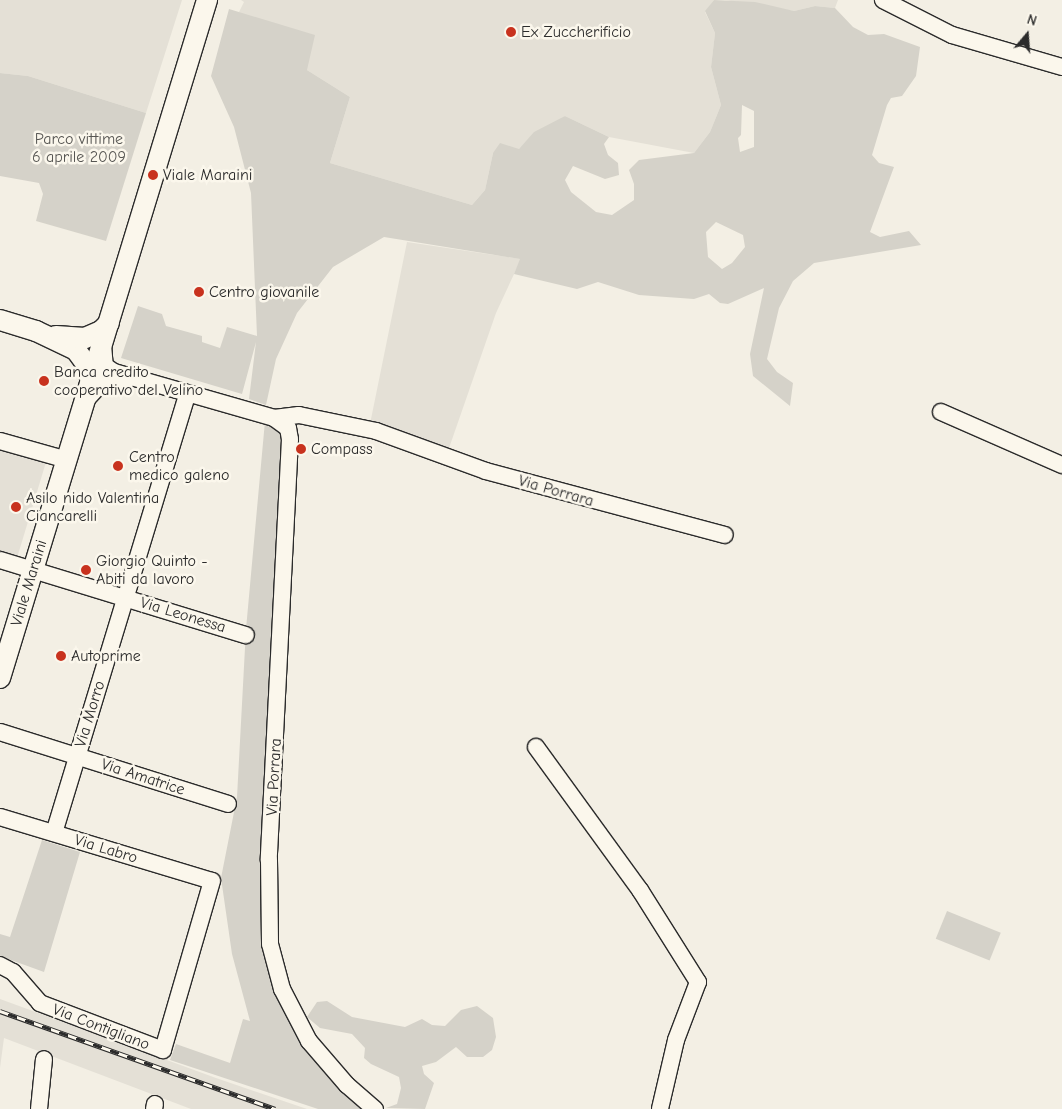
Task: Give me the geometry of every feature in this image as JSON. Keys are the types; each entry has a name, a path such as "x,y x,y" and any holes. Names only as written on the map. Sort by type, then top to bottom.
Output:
{"main road":[{"name":"Viale Maraini","path":"0,678 207,0"},
{"path":"0,320 36,331 76,350 87,365 88,392"},
{"path":"36,331 85,338 102,330 109,323"}],"street":[{"path":"884,0 913,7 952,35 1061,63"},
{"name":"Via Porrara","path":"103,343 105,366 128,378 274,418 286,424 290,439 269,860 270,944 282,989 309,1041 347,1085 375,1109"},
{"path":"88,392 101,384 128,378"},
{"name":"Via Morro","path":"54,833 187,394"},
{"path":"940,412 1062,465"},
{"name":"Via Porrara","path":"274,418 299,415 376,431 486,471 724,535"},
{"path":"0,441 67,460"},
{"name":"Via Leonessa","path":"0,560 246,635"},
{"name":"Via Amatrice","path":"0,732 228,804"},
{"path":"536,747 640,890 698,982 676,1040 660,1109"},
{"name":"Via Labro","path":"0,817 212,881"},
{"name":"Via Contigliano","path":"0,965 13,972 40,1003 163,1050 212,881"},
{"path":"39,1109 44,1059"}],"shaded area":[{"path":"0,0 182,0 146,113 28,76 0,73"},
{"name":"Ex Zuccherificio","path":"241,0 714,0 705,12 715,33 711,67 721,105 710,132 694,153 609,137 565,116 519,149 493,153 485,190 472,205 330,163 350,97 307,70 239,12 244,2"},
{"path":"725,0 838,0 835,8 815,6 794,11"},
{"path":"407,242 521,259 496,313 448,451 370,424"},
{"name":"Asilo nido Valentina Ciancarelli","path":"0,448 46,462 17,558 0,552"},
{"path":"0,999 216,1078 307,1109 191,1109 4,1038 0,1068"}],"green space":[{"path":"714,0 755,2 794,11 815,6 835,8 853,27 868,35 884,34 920,47 916,76 902,96 891,98 887,105 872,155 879,163 894,167 870,232 880,237 909,231 921,245 814,263 793,281 779,308 767,359 777,372 793,383 790,406 753,376 750,354 764,288 728,304 720,303 709,294 694,299 639,295 598,282 577,289 514,274 520,259 384,237 333,267 297,313 276,359 266,405 249,399 256,342 242,394 121,358 138,306 162,314 166,326 202,336 202,342 220,348 227,327 257,336 251,193 234,127 211,76 229,9 315,35 307,70 350,97 330,163 472,205 485,190 493,153 500,143 519,149 534,132 565,116 609,137 604,144 608,155 618,163 619,175 605,179 573,166 565,180 571,192 596,212 612,215 634,200 634,184 629,170 639,160 694,153 710,132 721,105 711,67 715,33 705,11","holes":["742,105 754,111 754,147 740,152 738,138 741,135","716,222 743,235 745,247 732,263 722,269 708,257 706,232"]},
{"name":"Parco vittime 6 aprile 2009","path":"0,73 28,76 146,113 106,241 36,221 43,194 39,183 0,176"},
{"path":"265,421 284,434 268,909 290,1007 375,1109 318,1109 170,1060 176,1044 230,1063 243,1019 250,1021 232,954 221,878 237,797 246,629"},
{"path":"42,840 80,852 44,972 0,956 0,934 10,937"},
{"path":"947,911 1001,933 990,961 936,939"},
{"path":"327,1001 352,1017 405,1027 422,1019 432,1025 445,1026 461,1010 477,1006 493,1018 496,1037 492,1050 483,1057 467,1057 456,1047 436,1062 422,1066 424,1074 434,1083 425,1109 386,1108 397,1104 401,1088 399,1077 371,1064 364,1058 365,1048 352,1034 320,1028 307,1017 317,1002"}],"railway":[{"path":"0,1011 275,1109"}],"place":[{"name":"Ex Zuccherificio","path":"511,32"},
{"name":"Viale Maraini","path":"153,175"},
{"name":"Centro giovanile","path":"199,292"},
{"name":"Banca credito cooperativo del Velino","path":"44,381"},
{"name":"Compass","path":"301,449"},
{"name":"Centro medico galeno","path":"118,466"},
{"name":"Asilo nido Valentina Ciancarelli","path":"16,507"},
{"name":"Giorgio Quinto - Abiti da lavoro","path":"86,570"},
{"name":"Autoprime","path":"61,656"}]}
